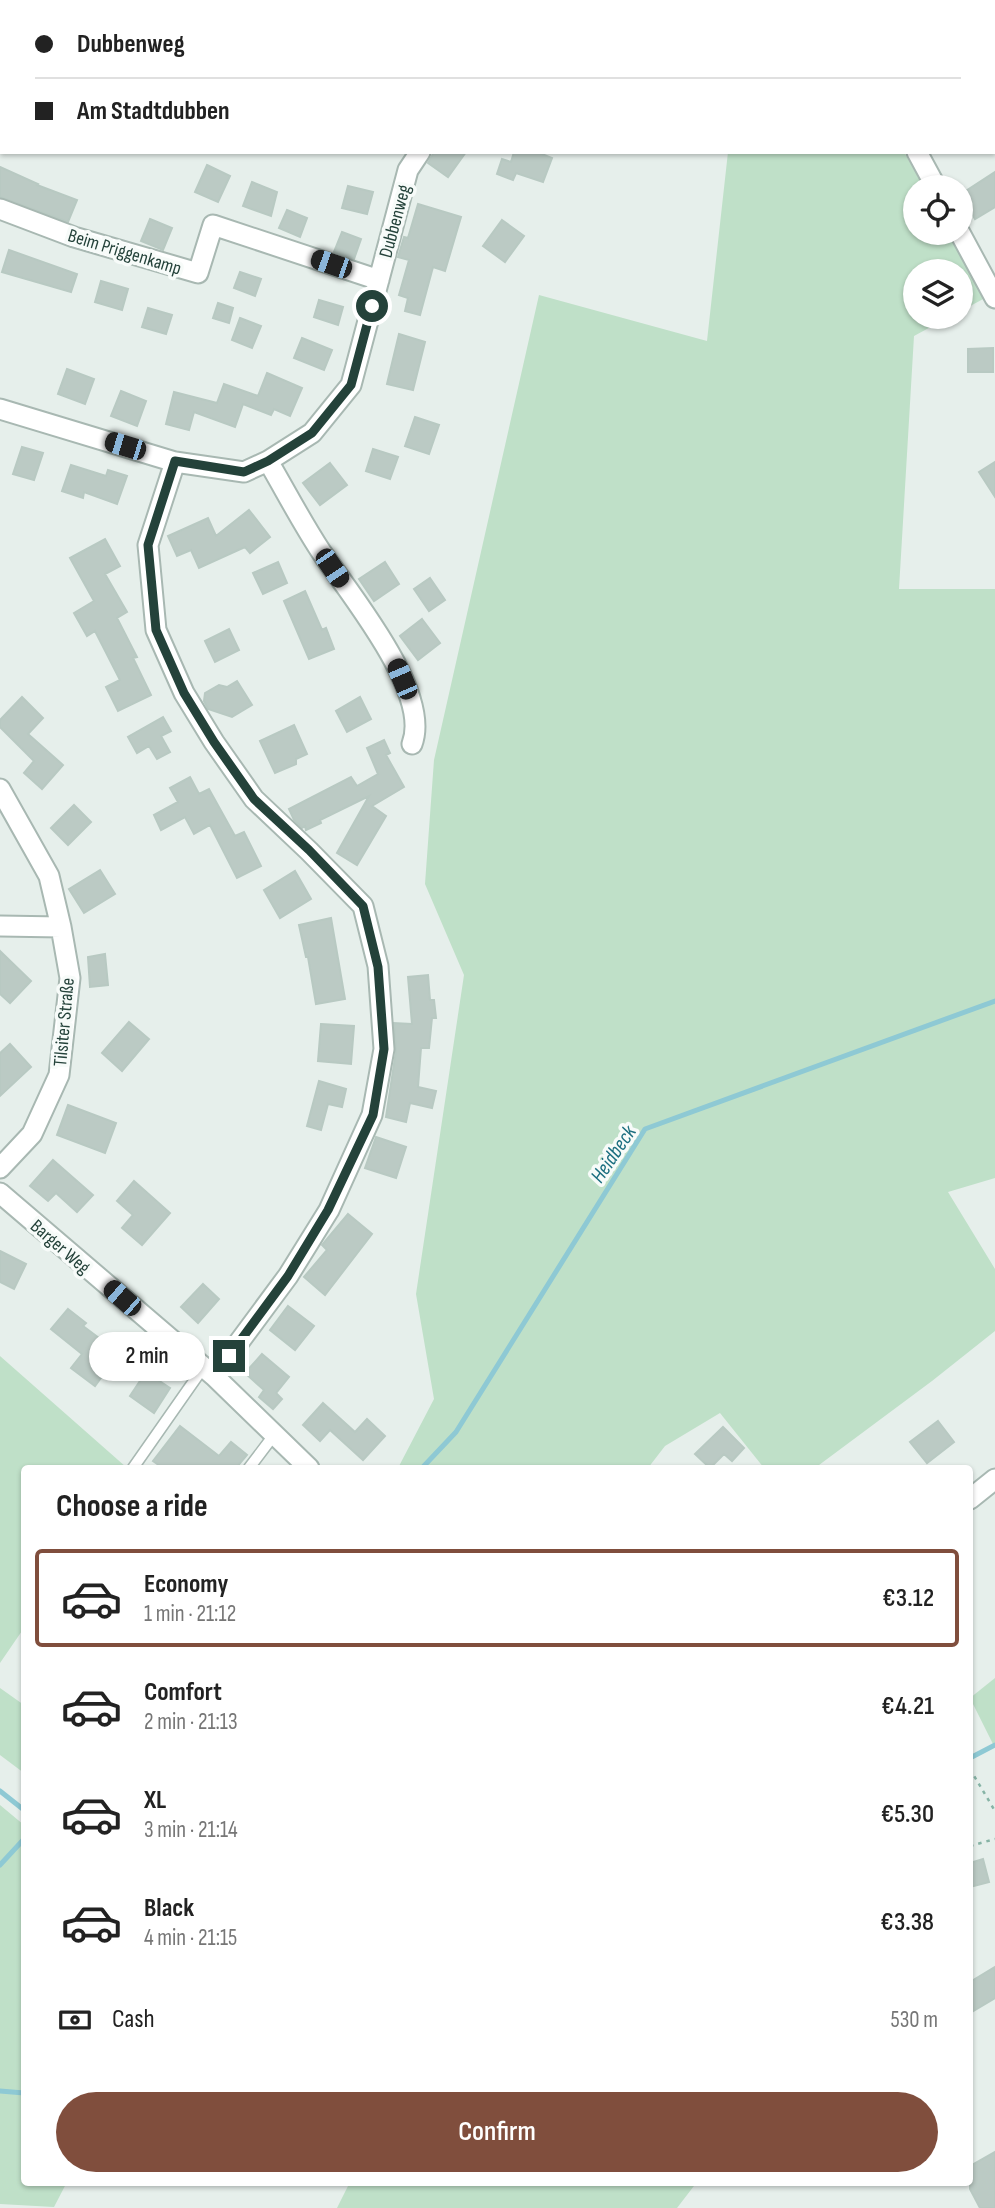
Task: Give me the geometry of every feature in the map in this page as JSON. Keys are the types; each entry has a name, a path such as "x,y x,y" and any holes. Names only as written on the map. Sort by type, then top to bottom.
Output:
{"street":[{"name":"Dubbenweg","path":"0,409 175,461 244,472 268,461 312,433 351,385 408,170 418,154"},
{"path":"918,154 929,175"},
{"name":"Beim Priggenkamp","path":"0,209 74,237 198,273 213,225 379,280"},
{"path":"966,245 995,298"},
{"path":"175,461 148,545 156,630 184,693 254,799 309,850 363,906 378,967 384,1049 373,1115 328,1210 288,1276 208,1372"},
{"path":"268,461 318,547 392,655 413,703 415,734 412,744"},
{"name":"Tilsiter Straße","path":"0,789 49,876 70,978 59,1075 32,1134 0,1168"},
{"path":"0,926 61,927"},
{"name":"Barger Weg","path":"0,1193 208,1372 306,1465"},
{"path":"973,1497 995,1479"}],"lane":[{"path":"136,1465 208,1372"},
{"path":"251,1465 274,1435"}],"path":[{"path":"973,1774 995,1811"},
{"path":"973,1845 995,1839"}],"green space":[{"path":"728,154 905,154 917,175 903,175 903,245 956,245 963,259 903,259 903,329 927,329 914,336 899,589 995,589 995,1178 948,1192 995,1269 995,1331 819,1465 762,1465 720,1413 665,1446 650,1465 400,1465 434,1399 416,1294 464,975 425,884 434,760 539,295 707,341"},
{"path":"973,276 985,298 973,304"},
{"path":"0,1356 124,1465 21,1465 21,1632 0,1663"},
{"path":"995,1678 995,1748 973,1704 973,1696"},
{"path":"0,1688 21,1703 21,1771 0,1755"},
{"path":"0,1805 21,1822 21,2186 65,2186 54,2207 0,2204"},
{"path":"348,2186 694,2186 677,2208 337,2208"}],"building":[{"path":"433,154 465,154 448,177 428,163"},
{"path":"513,154 542,154 552,158 543,182 516,173 513,180 497,174 502,159 511,162"},
{"path":"207,165 230,176 218,202 195,192"},
{"path":"0,167 77,200 68,222 0,197"},
{"path":"995,172 995,207 975,219 973,215 973,186"},
{"path":"252,182 277,192 271,216 243,206"},
{"path":"348,186 373,192 367,214 342,208"},
{"path":"418,204 461,217 445,271 433,267 420,315 405,311 408,298 399,295 409,260 398,257 404,237 408,238"},
{"path":"287,210 307,218 300,237 279,228"},
{"path":"150,219 172,228 163,250 141,241"},
{"path":"502,220 524,236 505,262 483,246"},
{"path":"342,232 361,239 354,259 334,252"},
{"path":"9,250 77,274 71,292 2,272"},
{"path":"240,272 261,279 255,296 234,288"},
{"path":"101,281 128,289 122,310 95,302"},
{"path":"319,300 343,307 338,325 314,317"},
{"path":"218,303 233,308 229,323 213,318"},
{"path":"148,308 172,315 166,334 142,327"},
{"path":"240,318 261,326 252,348 232,340"},
{"path":"399,334 425,342 413,390 387,384"},
{"path":"302,338 332,350 324,370 294,358"},
{"path":"993,348 993,372 968,372 968,349"},
{"path":"67,369 94,379 85,404 58,394"},
{"path":"267,373 302,388 290,416 274,409 271,415 243,404 235,427 194,412 189,430 166,424 174,392 217,403 224,384 258,396"},
{"path":"121,391 146,401 137,426 111,416"},
{"path":"415,417 439,425 429,454 405,446"},
{"path":"22,447 43,453 34,480 13,474"},
{"path":"373,449 398,457 390,479 366,471"},
{"path":"995,462 995,497 979,472"},
{"path":"330,463 347,485 320,505 303,483"},
{"path":"71,465 106,476 108,470 127,476 117,504 84,492 83,498 62,491"},
{"path":"249,510 270,537 250,553 245,547 199,568 191,550 177,556 168,536 208,518 216,536"},
{"path":"105,539 120,566 105,574 127,612 117,618 137,657 133,658 151,695 118,711 106,687 120,680 95,631 87,636 74,613 94,601 70,558"},
{"path":"278,562 287,583 263,594 253,573"},
{"path":"385,562 399,584 374,601 359,579"},
{"path":"430,578 445,600 429,611 414,589"},
{"path":"305,591 322,630 326,628 334,649 309,659 284,601"},
{"path":"422,619 440,643 418,660 400,636"},
{"path":"229,629 239,650 215,662 205,641"},
{"path":"237,681 252,705 232,717 208,709 204,701 205,693 219,685 227,687"},
{"path":"22,697 43,718 28,734 63,765 42,789 24,773 34,761 0,727 0,720"},
{"path":"360,697 371,719 347,732 336,711"},
{"path":"163,717 171,731 161,736 170,752 157,759 149,746 137,753 128,737"},
{"path":"294,725 307,754 296,759 296,764 275,773 260,741"},
{"path":"384,740 390,753 386,755 404,787 372,806 386,816 357,865 337,853 369,796 320,820 321,823 306,830 305,826 302,828 294,820 289,809 351,777 357,786 378,774 367,748"},
{"path":"190,777 199,794 209,789 235,836 244,832 261,866 237,878 210,825 194,834 185,817 161,830 154,815 178,802 170,788"},
{"path":"74,805 91,822 68,845 51,828"},
{"path":"100,870 115,894 84,913 69,889"},
{"path":"295,871 311,899 280,918 264,890"},
{"path":"331,918 345,999 316,1004 299,925"},
{"path":"0,951 31,981 10,1003 0,994"},
{"path":"105,954 108,985 90,987 88,957"},
{"path":"428,975 430,1000 434,1000 436,1018 432,1018 429,1048 421,1048 418,1087 436,1091 432,1108 410,1103 406,1122 386,1117 396,1051 394,1023 412,1024 408,977"},
{"path":"129,1022 149,1039 122,1071 102,1053"},
{"path":"321,1024 354,1026 351,1064 318,1061"},
{"path":"10,1044 31,1067 0,1096 0,1053"},
{"path":"319,1081 346,1089 342,1107 328,1104 321,1130 307,1126"},
{"path":"68,1105 116,1123 105,1153 57,1135"},
{"path":"376,1137 406,1147 396,1178 365,1168"},
{"path":"53,1160 93,1195 77,1212 56,1193 48,1201 30,1186"},
{"path":"134,1181 170,1213 142,1245 122,1228 133,1215 117,1201"},
{"path":"348,1214 372,1234 325,1295 304,1277 327,1250 322,1245"},
{"path":"0,1251 26,1264 14,1289 0,1282"},
{"path":"203,1284 219,1299 198,1323 181,1307"},
{"path":"288,1306 314,1326 295,1350 270,1330"},
{"path":"68,1309 86,1323 83,1326 119,1353 95,1386 71,1368 82,1354 51,1329"},
{"path":"262,1354 289,1377 276,1393 282,1399 273,1409 259,1397 264,1390 245,1373"},
{"path":"146,1372 170,1388 154,1413 130,1396"},
{"path":"323,1403 355,1432 367,1419 385,1436 363,1460 330,1430 320,1441 303,1425"},
{"path":"938,1421 954,1442 927,1463 910,1442"},
{"path":"180,1426 219,1456 231,1442 247,1455 239,1465 159,1465 153,1461"},
{"path":"723,1427 744,1448 732,1461 724,1454 713,1465 707,1465 695,1454"},
{"path":"983,1859 989,1882 973,1886 973,1862"},
{"path":"995,1967 995,1998 973,2011 973,1980"},
{"path":"995,2152 995,2208 980,2208 970,2189 970,2186 973,2186 973,2164"}],"waterway":[{"name":"Heidbeck","path":"425,1465 456,1432 645,1129 995,1001"},
{"path":"973,1756 995,1745"},
{"path":"0,1791 21,1808"},
{"path":"0,1865 21,1842"},
{"name":"Heidbeck","path":"0,2091 21,2093"}],"route":[{"path":"229,1356 288,1276 328,1210 373,1115 384,1049 378,967 363,906 309,850 254,799 184,693 156,630 148,545 175,461 244,472 268,461 312,433 351,385 372,306"}]}
